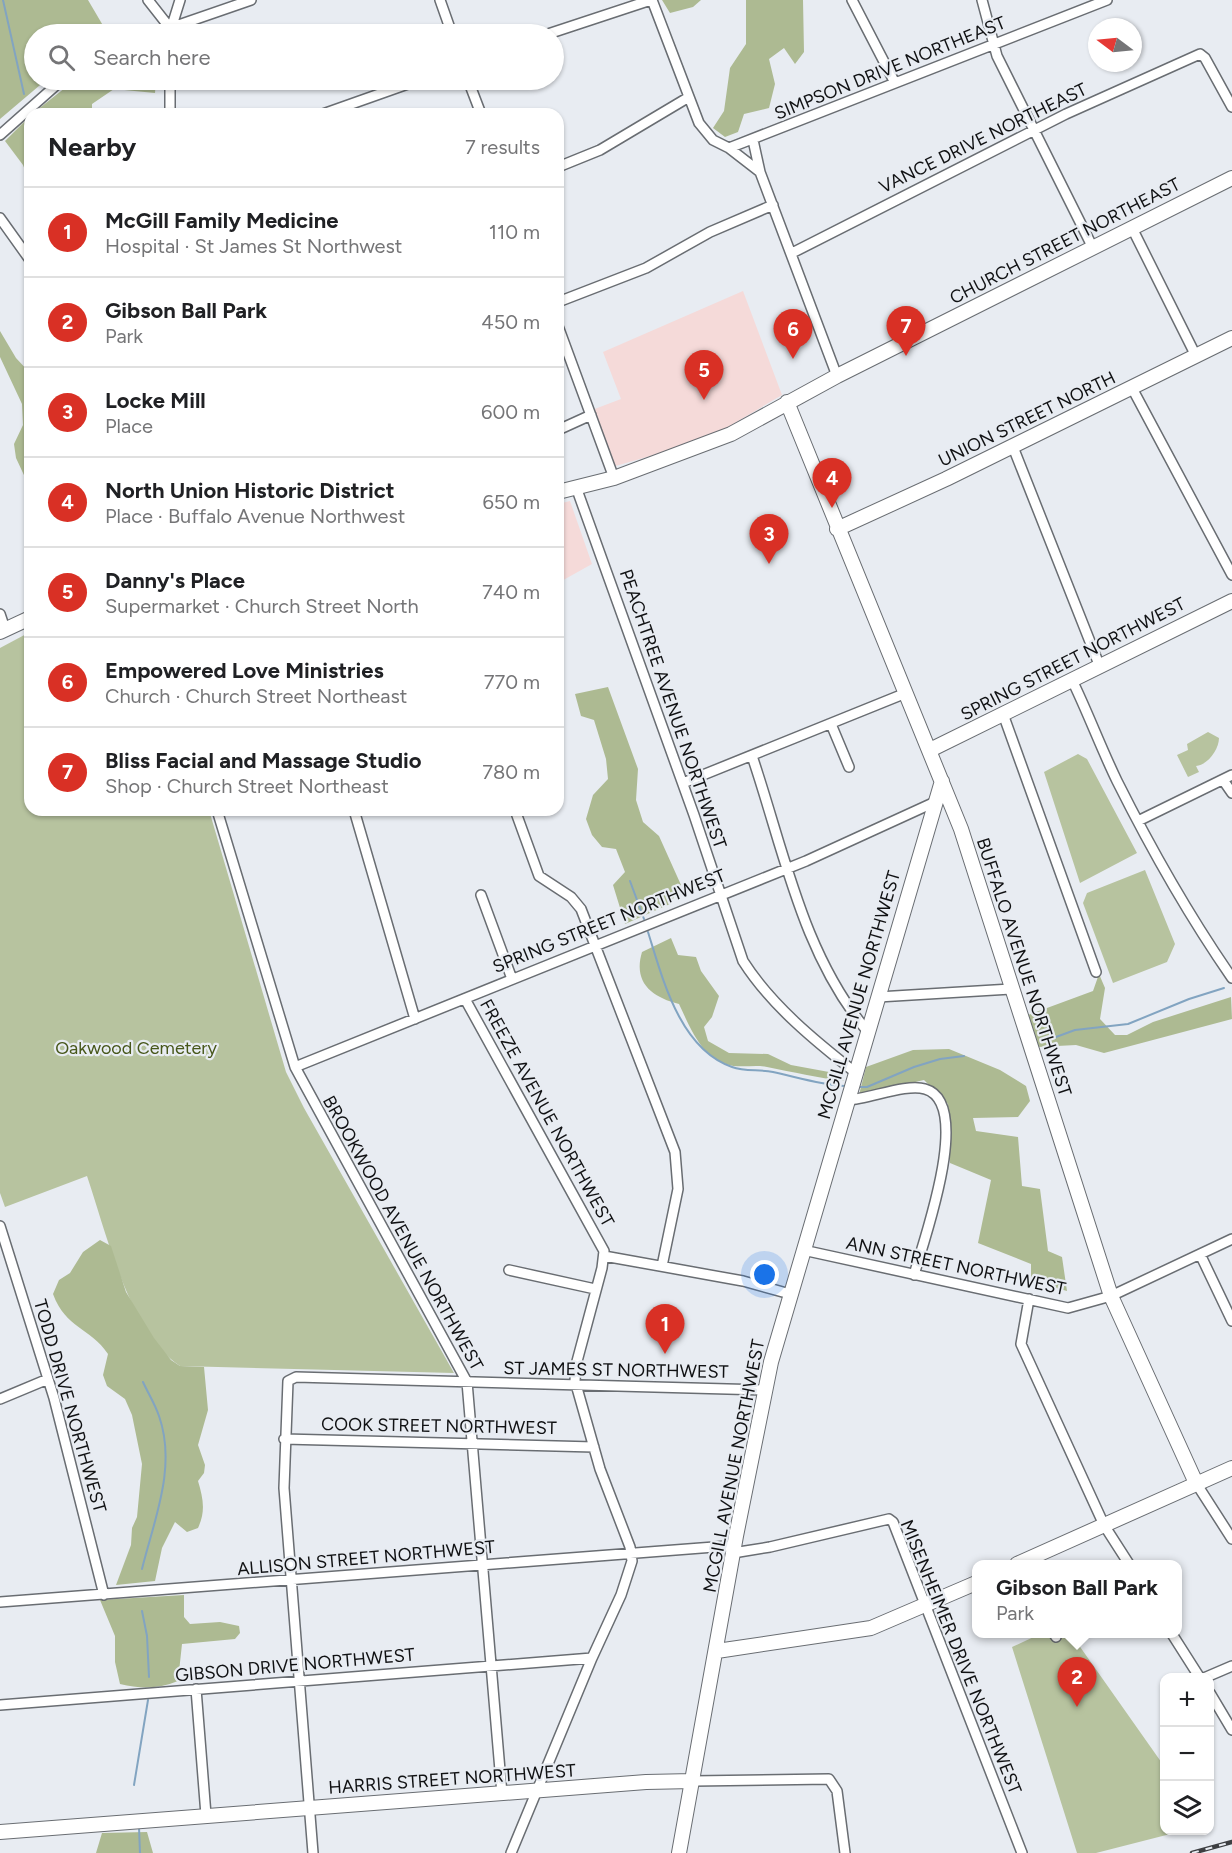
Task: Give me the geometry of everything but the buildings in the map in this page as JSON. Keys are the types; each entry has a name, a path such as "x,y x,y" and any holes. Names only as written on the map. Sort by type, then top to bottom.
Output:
{"street":[{"path":"148,0 165,24"},
{"path":"172,24 180,0"},
{"path":"189,24 252,0"},
{"path":"440,0 448,24"},
{"path":"564,29 651,0 706,134 760,172"},
{"path":"852,0 895,83"},
{"path":"982,0 993,45 1093,248"},
{"name":"SIMPSON DRIVE NORTHEAST","path":"729,148 1107,0"},
{"name":"VANCE DRIVE NORTHEAST","path":"792,253 1034,131 1200,54 1205,58 1232,107"},
{"path":"30,108 51,90"},
{"path":"170,90 170,108"},
{"path":"340,108 391,90"},
{"path":"472,90 479,108"},
{"path":"564,164 606,147 689,97"},
{"path":"0,135 24,114"},
{"path":"753,140 760,172 837,376"},
{"name":"CHURCH STREET NORTHEAST","path":"564,490 614,478 731,434 837,376 1232,178"},
{"path":"564,300 646,268 710,232 773,205"},
{"path":"0,218 24,252"},
{"path":"1132,228 1196,356"},
{"name":"UNION STREET NORTH","path":"837,529 1013,447 1232,338"},
{"path":"564,342 614,478"},
{"path":"1132,388 1232,575"},
{"name":"BUFFALO AVENUE NORTHWEST","path":"787,402 961,829 1111,1296 1196,1483 1232,1539"},
{"path":"564,427 591,415"},
{"path":"1013,447 1100,667"},
{"name":"PEACHTREE AVENUE NORTHWEST","path":"576,487 683,783 719,896 743,961 753,976 793,1019 856,1073"},
{"name":"SPRING STREET NORTHWEST","path":"930,750 1232,601"},
{"path":"0,614 2,631 24,621"},
{"path":"1072,680 1138,821 1228,965 1232,978"},
{"path":"683,783 906,693"},
{"path":"1003,714 1096,972"},
{"path":"831,724 849,767"},
{"path":"752,756 822,965 848,1009 867,1032"},
{"path":"1138,821 1228,777 1232,793"},
{"name":"MCGILL AVENUE NORTHWEST","path":"679,1853 764,1390 790,1294 942,781"},
{"name":"SPRING STREET NORTHWEST","path":"295,1066 719,896 935,802"},
{"name":"BROOKWOOD AVENUE NORTHWEST","path":"219,816 295,1066 467,1382 474,1443 502,1794"},
{"path":"356,816 415,1019"},
{"path":"517,816 539,876 577,903 596,946 675,1152 678,1189 662,1266"},
{"path":"481,895 512,979"},
{"path":"878,997 1011,989"},
{"name":"FREEZE AVENUE NORTHWEST","path":"465,999 600,1241 604,1256 576,1365 576,1386 594,1447 632,1554"},
{"path":"848,1100 919,1087 933,1093 940,1100 945,1113 945,1158 914,1275"},
{"name":"TODD DRIVE NORTHWEST","path":"0,1226 48,1379 104,1595"},
{"name":"ANN STREET NORTHWEST","path":"803,1250 1068,1308 1111,1296 1232,1239"},
{"path":"1200,1254 1232,1321"},
{"path":"604,1256 744,1281 790,1294"},
{"path":"509,1269 595,1289"},
{"path":"1029,1299 1021,1344 1104,1525 1126,1560"},
{"name":"ST JAMES ST NORTHWEST","path":"284,1439 288,1381 296,1377 764,1390"},
{"path":"0,1398 48,1379"},
{"path":"284,1439 284,1488 313,1853"},
{"name":"COOK STREET NORTHWEST","path":"284,1439 594,1447"},
{"path":"1026,1560 1232,1468"},
{"name":"MISENHEIMER DRIVE NORTHWEST","path":"734,1549 739,1552 770,1547 889,1519 893,1522 1022,1853"},
{"name":"ALLISON STREET NORTHWEST","path":"0,1602 727,1546 734,1549"},
{"path":"512,1853 535,1791 621,1595 630,1570 632,1554"},
{"path":"717,1651 868,1628 926,1606 972,1585"},
{"path":"1175,1638 1199,1673"},
{"name":"GIBSON DRIVE NORTHWEST","path":"0,1705 592,1658"},
{"path":"1213,1673 1232,1666"},
{"path":"196,1689 206,1815"},
{"path":"1214,1702 1232,1730"},
{"name":"HARRIS STREET NORTHWEST","path":"0,1832 535,1791 693,1781 829,1779 837,1791 844,1853"}],"shaded area":[{"path":"743,291 782,395 706,440 612,467 592,410 621,399 603,352"},
{"path":"570,501 592,564 564,580 564,502"}],"green space":[{"path":"0,0 88,0 102,24 24,24 24,90 34,90 0,119"},
{"path":"662,0 701,0 693,7 670,13"},
{"path":"746,0 803,0 804,52 795,64 784,48 769,59 775,84 769,108 744,114 738,132 725,137 713,128 724,111 730,68 746,44"},
{"path":"62,90 113,90 92,104 92,108 40,108"},
{"path":"124,90 155,90 155,93"},
{"path":"24,122 24,168 23,165 5,141"},
{"path":"0,331 16,358 24,367 24,475 16,458 14,444 23,425 22,404 0,357"},
{"name":"Oakwood Cemetery","path":"24,635 24,816 211,816 286,1072 304,1108 454,1373 180,1366 162,1350 133,1306 111,1252 87,1176 5,1207 0,1193 0,648"},
{"path":"608,687 638,769 636,800 643,822 659,836 681,885 670,904 625,924 613,885 625,872 616,849 602,847 592,835 586,819 593,795 608,779 606,759 594,720 581,716 575,694"},
{"path":"1208,732 1219,738 1217,747 1209,760 1196,766 1199,772 1188,777 1177,755 1188,750 1187,744"},
{"path":"1078,754 1087,759 1137,853 1080,883 1044,772"},
{"path":"1145,870 1175,944 1167,962 1113,983 1083,903 1087,893"},
{"path":"671,938 678,955 696,957 701,971 719,996 712,1017 704,1027 708,1041 729,1053 768,1054 791,1065 829,1072 844,1081 762,1066 731,1065 710,1055 697,1039 679,1004 660,997 642,980 640,963 642,952"},
{"path":"1099,974 1105,988 1100,1019 1115,1035 1127,1035 1153,1022 1231,997 1232,1019 1104,1053 1076,1045 1038,1047 1028,1015 1093,991"},
{"path":"949,1049 1000,1070 1026,1086 1030,1101 1018,1117 973,1118 976,1131 1018,1137 1022,1186 1040,1189 1048,1251 1062,1257 1067,1291 1031,1281 1031,1264 978,1243 991,1180 950,1163 948,1104 924,1080 859,1095 866,1067 913,1050"},
{"path":"100,1240 111,1246 126,1292 154,1338 171,1360 180,1366 204,1367 208,1410 198,1445 205,1465 204,1473 198,1481 202,1499 202,1516 198,1528 187,1532 175,1522 162,1548 155,1581 116,1585 131,1545 132,1528 137,1517 142,1464 132,1415 125,1399 107,1386 103,1375 108,1354 94,1338 71,1321 58,1306 53,1294 59,1280 70,1273 83,1252"},
{"path":"184,1595 184,1617 190,1624 220,1622 239,1626 240,1633 235,1639 182,1644 178,1681 163,1686 149,1687 120,1684 115,1662 115,1636 100,1600"},
{"path":"1031,1638 1074,1638 1160,1760 1160,1835 1166,1835 1096,1853 1077,1853 1012,1647"},
{"path":"147,1832 153,1853 96,1853 102,1833"}],"waterway":[{"path":"3,0 24,94"},
{"path":"630,881 644,919"},
{"path":"648,932 667,991 676,1011 699,1045 714,1058 737,1069 768,1071 845,1086"},
{"path":"1045,1041 1075,1030 1128,1024 1189,999 1224,988"},
{"path":"859,1087 867,1087 914,1067 940,1059 964,1056"},
{"path":"142,1569 162,1493 166,1455 159,1416 143,1382"},
{"path":"142,1611 147,1636 149,1677"},
{"path":"134,1785 148,1700"},
{"path":"139,1827 140,1853"}],"railway":[{"path":"1192,1853 1232,1842"}],"place":[{"name":"Bliss Facial and Massage Studio","path":"906,356"},
{"name":"Empowered Love Ministries","path":"793,359"},
{"name":"Danny's Place","path":"704,400"},
{"name":"North Union Historic District","path":"832,508"},
{"name":"Locke Mill","path":"769,564"},
{"name":"McGill Family Medicine","path":"665,1354"},
{"name":"Gibson Ball Park","path":"1077,1707"}]}
